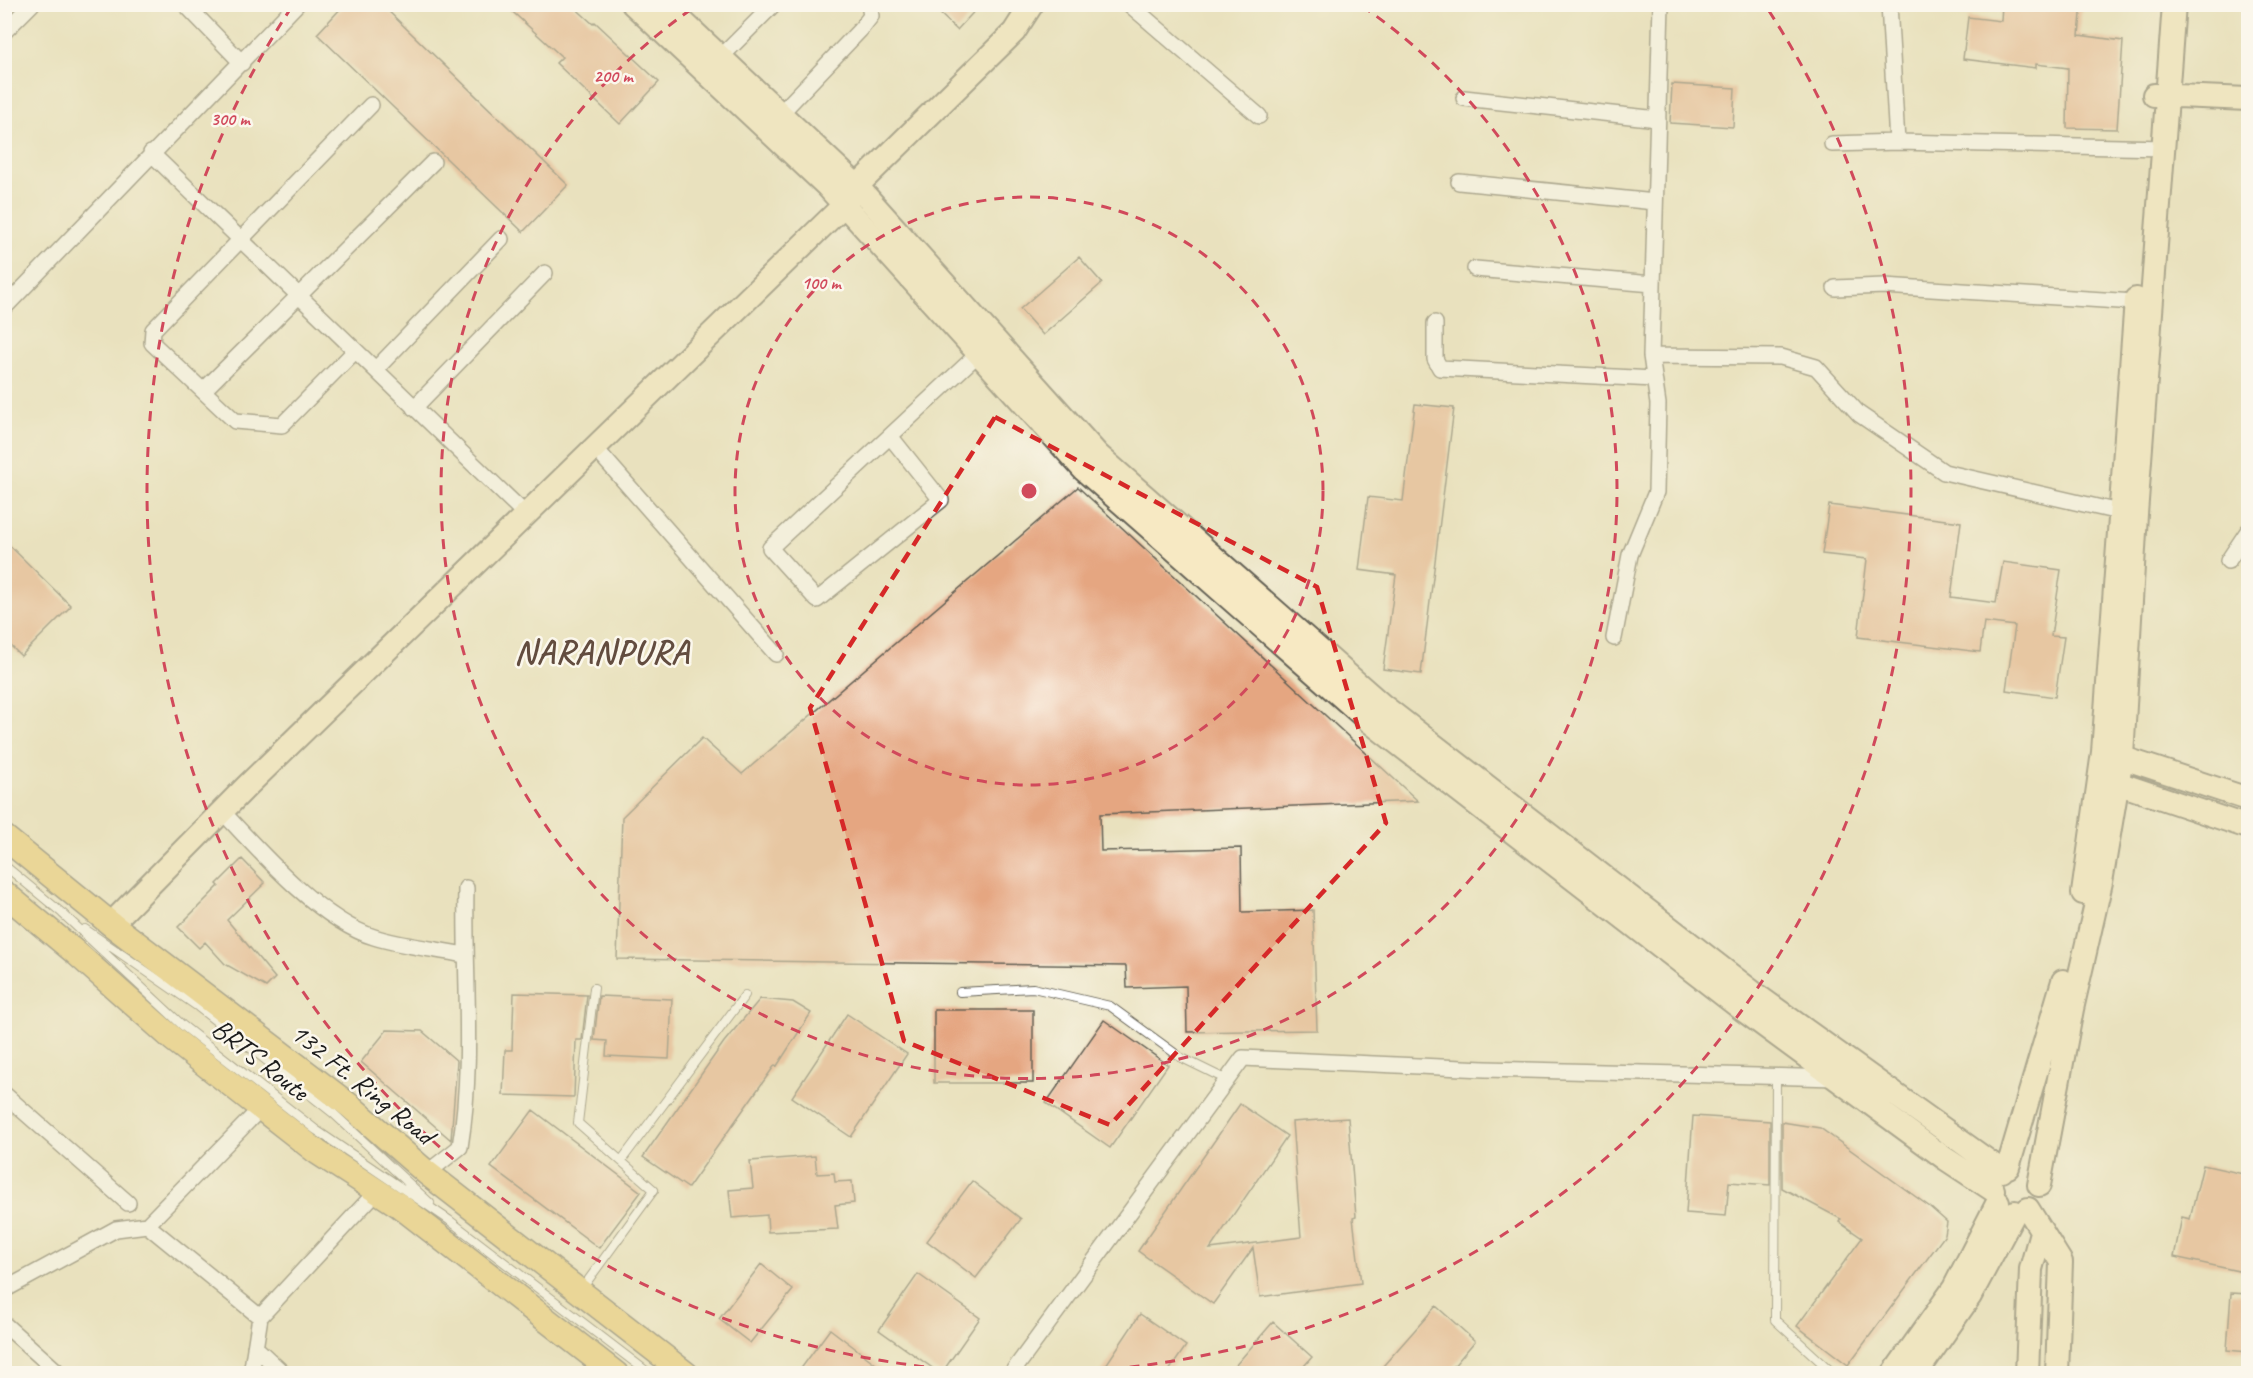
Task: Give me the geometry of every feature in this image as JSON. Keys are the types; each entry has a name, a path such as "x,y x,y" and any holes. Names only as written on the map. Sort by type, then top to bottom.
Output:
{"main road":[{"name":"132 Ft. Ring Road","path":"4,837 111,924 350,1106 427,1173 686,1374"},
{"path":"4,893 75,952 173,1040 317,1152 377,1191 616,1374"}],"street":[{"path":"4,32 32,4"},
{"path":"185,4 242,63"},
{"path":"4,308 297,4"},
{"path":"633,4 844,205 1084,470 1369,721 1743,1010 1946,1160 2007,1192 2037,1199 2072,1009 2101,882 2109,780"},
{"path":"720,58 774,4"},
{"path":"780,114 860,30 871,16 869,4"},
{"path":"111,924 222,811 844,205 857,186 1014,32 1032,4"},
{"path":"1129,4 1259,116"},
{"path":"1614,638 1630,555 1656,492 1658,404 1651,356 1661,4"},
{"path":"1889,4 1897,142"},
{"path":"2159,4 2161,95"},
{"path":"2127,513 2161,95 2174,4"},
{"path":"669,6 720,58 857,186 1098,455 1382,705 2007,1192 2041,1232 2061,1262 2057,1374"},
{"path":"2161,95 2248,99"},
{"path":"1464,99 1658,119"},
{"path":"355,351 282,424 235,421 152,343 153,330 371,105"},
{"path":"1832,144 1897,142 2157,148"},
{"path":"1916,1374 1970,1296 2007,1192 2057,1005 2109,780 2113,755 2127,513 2135,302 2157,148"},
{"path":"151,153 238,240 525,514"},
{"path":"203,391 433,162"},
{"path":"1459,182 1655,202"},
{"path":"375,369 501,239"},
{"path":"1474,269 1653,284"},
{"path":"414,408 545,273"},
{"path":"1835,288 1884,286 2135,302"},
{"path":"1436,323 1435,359 1440,368 1654,379"},
{"path":"890,436 941,500 817,600 770,548 890,436 979,353"},
{"path":"1651,356 1781,357 1816,367 1859,414 1944,472 2127,513"},
{"path":"596,449 776,654"},
{"path":"2228,561 2248,531"},
{"path":"2113,755 2248,799"},
{"path":"2109,780 2248,827"},
{"path":"222,811 263,855 335,918 373,937 464,955"},
{"path":"427,1173 460,1147 468,1100 464,955 466,888"},
{"path":"1011,1374 1243,1058 1485,1070 1836,1078"},
{"path":"4,1094 129,1203"},
{"path":"4,1290 116,1228 147,1225 261,1108"},
{"path":"1893,1374 1954,1288 2007,1192 2014,1165 2028,1168 2034,1173 2040,1185"},
{"path":"250,1374 260,1317 377,1191"},
{"path":"147,1225 260,1317"},
{"path":"2027,1374 2031,1269 2041,1232"},
{"path":"4,1324 60,1374"},
{"path":"255,1347 284,1374"}],"lane":[{"name":"BRTS Route","path":"4,865 62,913 191,1032 316,1130 449,1220 650,1374"},
{"name":"BRTS Route","path":"62,913 198,1007 333,1113 449,1220"},
{"path":"580,1292 654,1190 578,1123 594,988"},
{"path":"960,992 1033,988 1110,1006 1180,1057 1227,1080"},
{"path":"621,1161 744,995"},
{"path":"1776,1077 1775,1320 1834,1374"}],"highlighted area":[{"path":"995,417 1317,587 1386,823 1110,1125 904,1041 810,708"}],"building":[{"path":"345,4 381,4 568,185 523,232 317,34"},
{"path":"504,4 571,4 593,24 595,22 659,82 620,124 556,63 562,57"},
{"path":"930,4 981,4 957,30"},
{"path":"2002,4 2082,4 2079,35 2123,41 2117,129 2067,128 2068,68 2036,64 2036,68 1963,59 1968,17 2001,21"},
{"path":"1672,84 1735,88 1733,127 1670,123"},
{"path":"1079,257 1102,283 1043,335 1020,309"},
{"path":"1415,404 1454,408 1421,674 1383,669 1396,575 1359,570 1368,497 1403,501"},
{"path":"1078,487 1418,801 1100,814 1101,851 1241,848 1242,912 1313,910 1317,1030 1187,1032 1186,986 1127,988 1126,966 617,959 622,817 702,738 742,774"},
{"path":"1829,505 1961,522 1951,597 1996,603 2003,562 2061,570 2051,636 2064,637 2055,697 2006,690 2015,626 1984,622 1980,652 1858,637 1867,559 1822,554"},
{"path":"4,540 71,606 21,656 4,639"},
{"path":"242,859 265,883 227,920 275,978 266,987 225,964 205,942 199,948 178,927"},
{"path":"514,993 587,995 582,1040 576,1040 574,1097 503,1095 505,1050 512,1050"},
{"path":"599,996 672,999 669,1059 606,1056 607,1041 594,1040"},
{"path":"760,999 793,1002 811,1013 777,1066 775,1065 688,1188 643,1157 724,1042"},
{"path":"934,1010 1033,1010 1033,1083 934,1083"},
{"path":"847,1014 907,1054 851,1137 792,1097"},
{"path":"1104,1020 1168,1065 1110,1148 1046,1103"},
{"path":"387,1030 422,1031 457,1061 451,1140 361,1062"},
{"path":"1240,1104 1287,1136 1210,1249 1301,1237 1292,1122 1348,1118 1356,1217 1353,1218 1361,1283 1260,1297 1253,1248 1213,1304 1138,1251"},
{"path":"533,1110 641,1192 599,1248 491,1167"},
{"path":"1693,1116 1770,1121 1770,1185 1729,1182 1726,1216 1686,1213"},
{"path":"1782,1122 1820,1128 1930,1207 1947,1222 1945,1235 1848,1365 1797,1326 1862,1238 1839,1222 1841,1219 1782,1188"},
{"path":"815,1156 817,1174 834,1173 835,1182 852,1181 854,1203 835,1205 838,1229 768,1232 767,1215 732,1218 729,1190 753,1188 750,1161"},
{"path":"2203,1165 2248,1175 2248,1248 2243,1272 2174,1257 2182,1217 2190,1219"},
{"path":"972,1181 1021,1219 976,1278 927,1241"},
{"path":"761,1264 793,1290 750,1343 719,1319"},
{"path":"918,1274 980,1318 941,1374 879,1330"},
{"path":"2231,1293 2248,1294 2248,1352 2227,1350"},
{"path":"1436,1306 1475,1341 1447,1374 1376,1374"},
{"path":"1140,1314 1186,1346 1167,1374 1100,1374"},
{"path":"1273,1322 1312,1357 1297,1374 1228,1374"},
{"path":"830,1329 868,1358 889,1374 797,1374"}],"district":[{"name":"NARANPURA","path":"602,651"}]}
